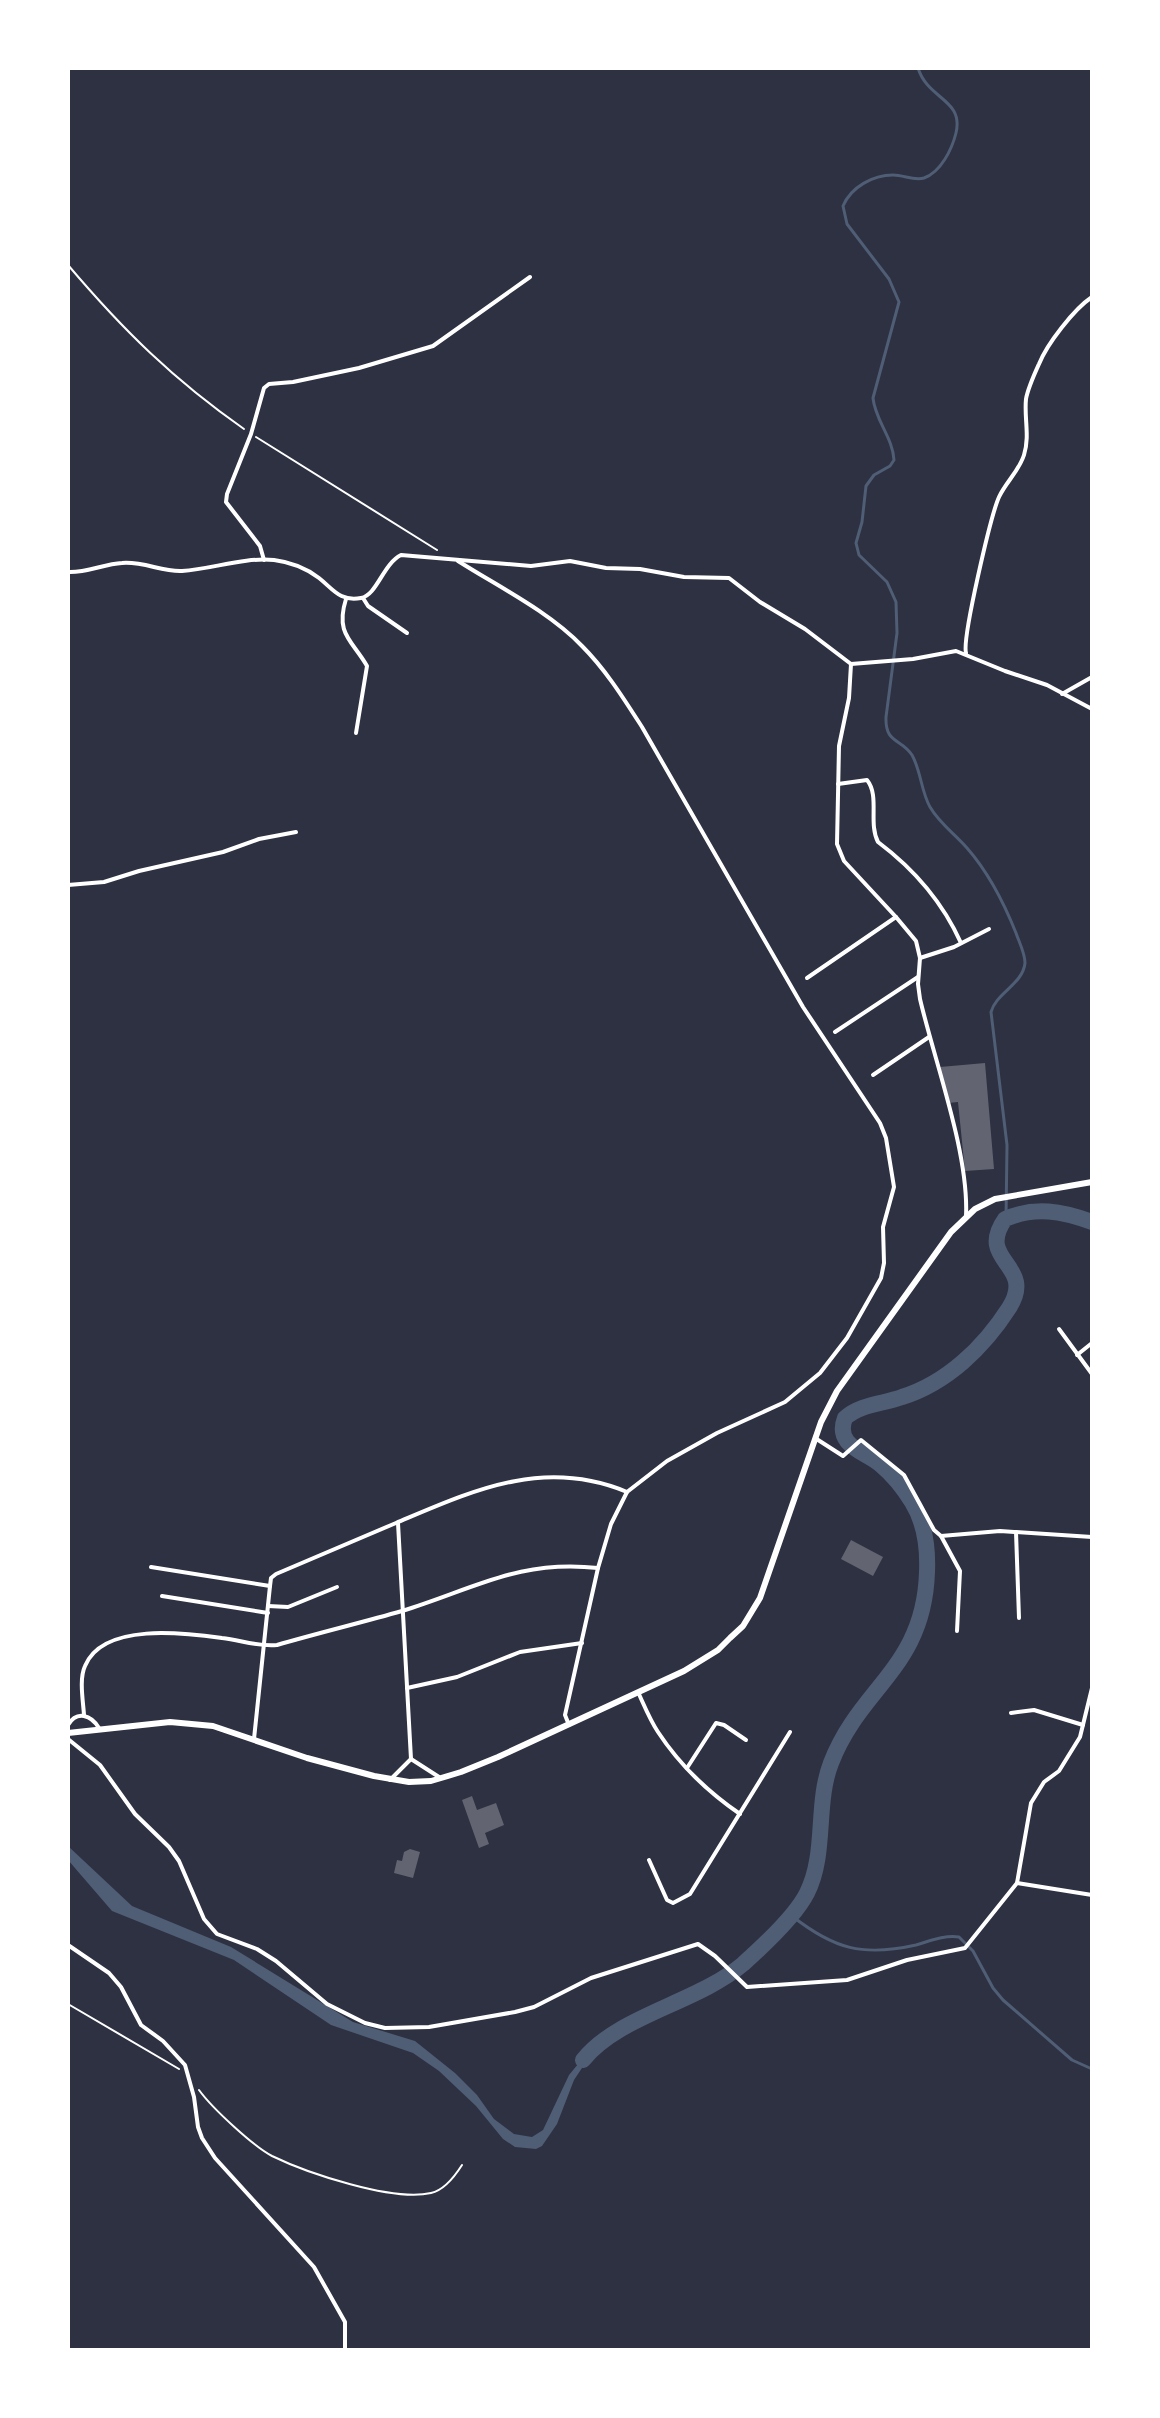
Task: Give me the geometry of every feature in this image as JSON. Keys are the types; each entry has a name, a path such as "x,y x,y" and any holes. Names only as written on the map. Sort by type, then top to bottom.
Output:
{"street":[{"path":"264,560 260,546 226,502 264,388 269,384 359,368 433,346 530,277"},
{"path":"966,653 964,646 969,616 999,497 1021,465 1026,451 1026,398 1050,343 1083,303 1092,297"},
{"path":"68,572 77,573 124,562 182,571 264,560 300,566 320,579 332,592 346,599 363,598 370,594 383,570 401,555 531,566 570,561 684,577 729,578 851,664 956,651 1047,685 1092,709"},
{"path":"458,561 559,626 582,645 617,689 815,1027 873,1110 886,1138 894,1175 892,1198 883,1227 884,1263 881,1278 847,1338 820,1373 785,1402 717,1433 667,1461 627,1492 611,1524 598,1568 565,1715 569,1725"},
{"path":"363,598 368,606 407,633"},
{"path":"346,599 342,622 344,633 367,666 356,733"},
{"path":"851,664 849,698 839,746 837,844 844,861 916,941 920,958 920,999 959,1154 967,1200 966,1216"},
{"path":"1062,694 1092,677"},
{"path":"838,784 867,780 873,787 872,813 878,842 928,889 951,920 961,943"},
{"path":"68,885 104,882 223,852 259,839 296,832"},
{"path":"807,978 896,917"},
{"path":"920,958 989,929"},
{"path":"835,1032 918,977"},
{"path":"873,1075 929,1037"},
{"path":"68,1736 99,1729 182,1722 213,1726 307,1758 390,1780 431,1781 473,1768 702,1661 743,1626 760,1598 815,1438 837,1391 937,1249 966,1216 995,1199 1092,1182"},
{"path":"1059,1329 1092,1374"},
{"path":"1077,1355 1092,1343"},
{"path":"815,1438 843,1456 861,1440 904,1475 960,1571 957,1631"},
{"path":"254,1739 271,1578 276,1574 483,1488 539,1476 571,1478 627,1492"},
{"path":"390,1780 411,1759 398,1523"},
{"path":"941,1536 1016,1532 1092,1537"},
{"path":"1016,1532 1019,1618"},
{"path":"84,1715 84,1667 97,1649 110,1640 131,1635 168,1634 226,1638 265,1646 402,1611 510,1573 541,1566 598,1568"},
{"path":"151,1567 270,1586"},
{"path":"268,1606 288,1607 337,1587"},
{"path":"162,1596 268,1613"},
{"path":"407,1688 457,1677 520,1652 582,1643"},
{"path":"68,1736 100,1765 135,1814 169,1847 179,1861 204,1919 217,1934 257,1949 327,2004 365,2023 385,2028 429,2027 534,2007 591,1978 698,1944 747,1987 847,1980 907,1960 965,1948 1017,1883 1031,1803 1044,1782 1059,1771 1080,1737 1092,1688"},
{"path":"638,1692 657,1731 687,1768 720,1801 740,1814"},
{"path":"1011,1713 1034,1710 1083,1725"},
{"path":"68,1725 72,1718 84,1715 90,1717 99,1729"},
{"path":"687,1768 716,1723 746,1740"},
{"path":"649,1860 667,1900 673,1903 690,1894 790,1732"},
{"path":"411,1759 441,1779"},
{"path":"1017,1883 1092,1895"},
{"path":"68,1945 109,1973 121,1987 141,2025 176,2053 189,2076 202,2138 215,2158 314,2267 345,2322 345,2350"}],"path":[{"path":"68,2004 189,2076 208,2103 270,2155 353,2186 393,2194 433,2193 452,2181 462,2165"}],"water":[{"path":"68,1846 132,1906 231,1947 353,2022 415,2041 455,2073 477,2095 494,2119 514,2134 532,2137 543,2130 569,2075 596,2047 574,2080 557,2124 542,2146 536,2149 515,2147 503,2139 476,2106 439,2071 413,2053 331,2025 234,1960 112,1911 68,1860"}],"building":[{"path":"985,1063 994,1169 965,1171 958,1102 948,1103 940,1067"},
{"path":"851,1540 883,1557 873,1576 841,1559"},
{"path":"472,1796 477,1810 496,1803 504,1825 485,1833 489,1844 479,1848 462,1800"},
{"path":"410,1849 420,1852 413,1878 394,1873 397,1860 402,1861 404,1852"}],"waterway":[{"path":"918,68 929,87 955,113 956,133 949,153 930,175 920,179 893,175 878,177 857,188 843,206 847,224 889,279 899,302 873,398 894,460 874,475 866,486 856,543 859,555 887,582 896,602 897,633 886,717 888,732 912,755 934,813 967,848 989,878 1024,955 1025,963 1020,977 998,999 991,1012 1007,1145 1006,1219"},
{"path":"583,2060 617,2032 704,1989 743,1964 795,1911 807,1893 817,1862 823,1795 831,1763 843,1737 903,1655 915,1632 923,1605 927,1572 923,1527 898,1482 881,1465 848,1442 843,1428 845,1418 858,1410 902,1397 934,1383 963,1362 988,1336 1016,1293 1016,1282 997,1245 998,1233 1005,1219 1038,1211 1070,1215 1092,1222"},
{"path":"792,1916 836,1943 865,1950 897,1949 959,1937 973,1951 1003,2000 1072,2060 1092,2069"}]}
